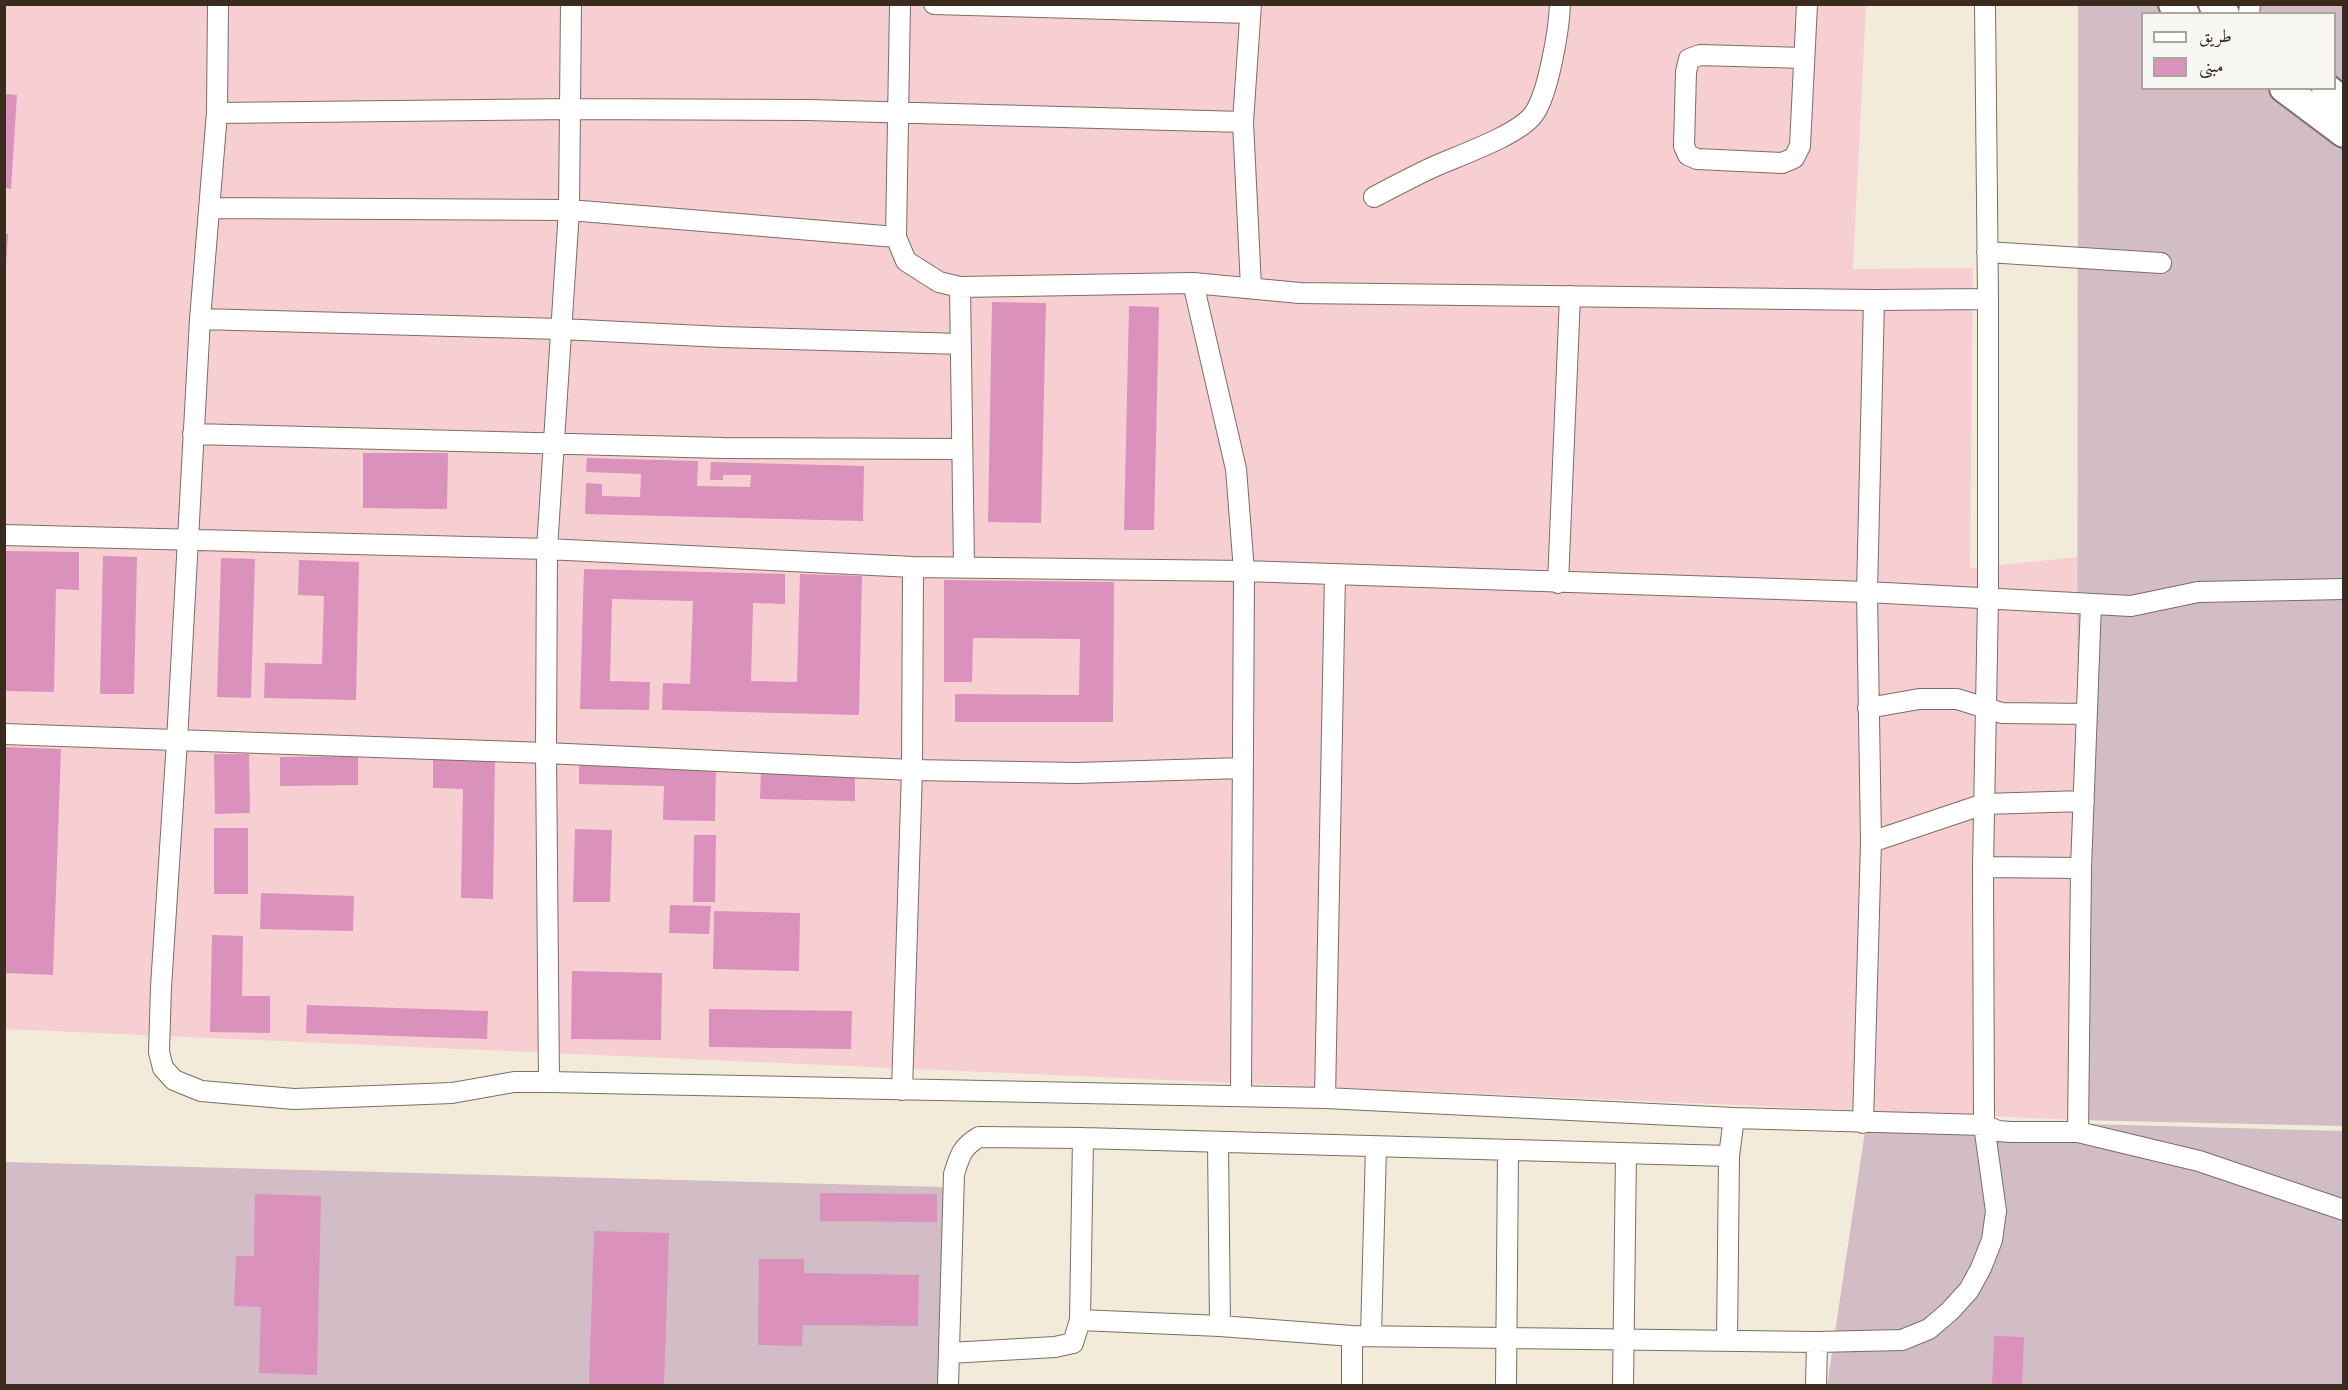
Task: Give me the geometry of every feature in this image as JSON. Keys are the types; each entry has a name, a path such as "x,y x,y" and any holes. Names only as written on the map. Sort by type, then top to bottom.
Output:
{"highway":[{"path":"2287,90 2343,134"},
{"path":"2328,90 2343,102"}],"street":[{"path":"218,4 217,113 200,319 177,741 160,987 159,1052 163,1068 174,1080 201,1091 294,1099 452,1093 514,1082 549,1082 1325,1098 1734,1118 1984,1125 1998,1131 2078,1132 2199,1161 2343,1210"},
{"path":"549,1082 547,549 569,210 571,4"},
{"path":"900,4 896,237 906,261 939,282 960,287 1193,284 1300,292 1874,300 1988,299"},
{"path":"934,4 1251,9 1243,122 1251,287"},
{"path":"1374,197 1521,127 1534,114 1542,95 1559,27 1560,4"},
{"path":"1804,58 1700,54 1689,59 1686,72 1684,146 1688,155 1697,159 1782,163 1794,158 1800,146 1807,4"},
{"path":"1080,1320 1220,1326 1362,1336 1817,1342 1902,1340 1929,1329 1970,1290 1992,1240 1996,1211 1984,1125 1983,867 1988,599 1985,4"},
{"path":"217,113 571,109 898,113 1243,122"},
{"path":"209,208 569,210 896,237"},
{"path":"1987,252 2161,263"},
{"path":"1193,284 1236,469 1244,571 1241,1096"},
{"path":"960,287 964,566"},
{"path":"1558,583 1570,296"},
{"path":"1863,1123 1871,842 1867,592 1874,300"},
{"path":"200,319 561,329 722,337 961,344"},
{"path":"193,434 723,448 962,449"},
{"path":"4,535 547,549 914,567 964,566 1335,574 1867,592 2131,606 2198,592 2343,588"},
{"path":"902,1090 912,770 914,567"},
{"path":"1325,1098 1335,574"},
{"path":"2078,1132 2081,868 2091,604"},
{"path":"1868,708 1928,699 1957,699 2002,713 2087,714"},
{"path":"4,734 546,753 912,770 1076,773 1242,768"},
{"path":"1871,842 1984,804 2084,801"},
{"path":"1983,867 2081,868"},
{"path":"1727,1341 1729,1156 1734,1118"},
{"path":"948,1386 954,1174 958,1159 967,1144 980,1137 1729,1156"},
{"path":"949,1353 1055,1347 1073,1343 1080,1320 1083,1138"},
{"path":"1218,1143 1220,1326"},
{"path":"1352,1386 1362,1336 1376,1147"},
{"path":"1506,1386 1508,1151"},
{"path":"1623,1386 1626,1154"},
{"path":"1816,1386 1817,1342"}],"shaded area":[{"path":"5,5 1866,5 1853,269 1973,268 1970,568 2078,557 2077,1120 5,1029"},
{"path":"2078,5 2343,5 2343,1126 2077,1120"},
{"path":"1867,1118 2343,1131 2343,1385 1827,1386"},
{"path":"5,1162 943,1187 938,1385 5,1386"}],"building":[{"path":"4,94 17,95 11,189 4,188"},
{"path":"4,234 8,234 6,266 4,266"},
{"path":"992,302 1046,303 1041,523 988,522"},
{"path":"1129,306 1159,307 1154,530 1124,530"},
{"path":"363,453 448,453 447,509 363,508"},
{"path":"587,458 698,461 697,486 750,487 751,475 723,475 723,480 710,480 711,462 864,466 863,521 585,514 586,483 602,484 602,496 640,497 641,474 586,472"},
{"path":"4,551 79,552 79,590 56,589 54,692 4,691"},
{"path":"103,556 137,557 134,694 100,694"},
{"path":"221,558 255,559 251,698 217,697"},
{"path":"299,560 359,562 356,700 264,698 265,663 322,664 324,596 298,595"},
{"path":"584,569 785,574 785,604 753,603 751,681 797,682 800,574 862,576 859,715 662,710 663,683 690,684 693,601 612,599 610,681 650,682 649,710 580,709"},
{"path":"944,580 1114,582 1113,722 955,722 955,694 1079,695 1080,639 973,638 972,682 944,682"},
{"path":"4,747 61,749 53,975 4,973"},
{"path":"214,754 249,754 250,813 215,814"},
{"path":"358,756 358,785 280,786 280,757"},
{"path":"433,759 495,760 493,899 461,898 463,789 433,788"},
{"path":"579,764 716,767 715,821 663,820 664,786 579,784"},
{"path":"761,769 855,772 855,801 760,799"},
{"path":"214,828 248,828 248,894 214,894"},
{"path":"575,829 612,830 610,902 573,902"},
{"path":"694,835 716,835 715,902 693,902"},
{"path":"261,893 354,896 353,931 260,929"},
{"path":"670,905 711,906 709,934 669,933"},
{"path":"714,911 800,913 799,971 713,969"},
{"path":"212,935 243,936 242,996 270,996 270,1033 210,1032"},
{"path":"572,971 662,973 661,1040 571,1039"},
{"path":"307,1005 488,1011 487,1039 306,1033"},
{"path":"709,1009 852,1011 851,1049 709,1047"},
{"path":"820,1193 937,1194 937,1222 820,1221"},
{"path":"255,1194 321,1196 317,1375 259,1373 261,1307 234,1306 236,1256 254,1256"},
{"path":"594,1231 669,1233 664,1386 589,1386"},
{"path":"759,1259 804,1259 804,1273 919,1275 918,1326 803,1325 802,1346 758,1345"},
{"path":"1994,1336 2024,1337 2022,1386 1992,1386"}]}
